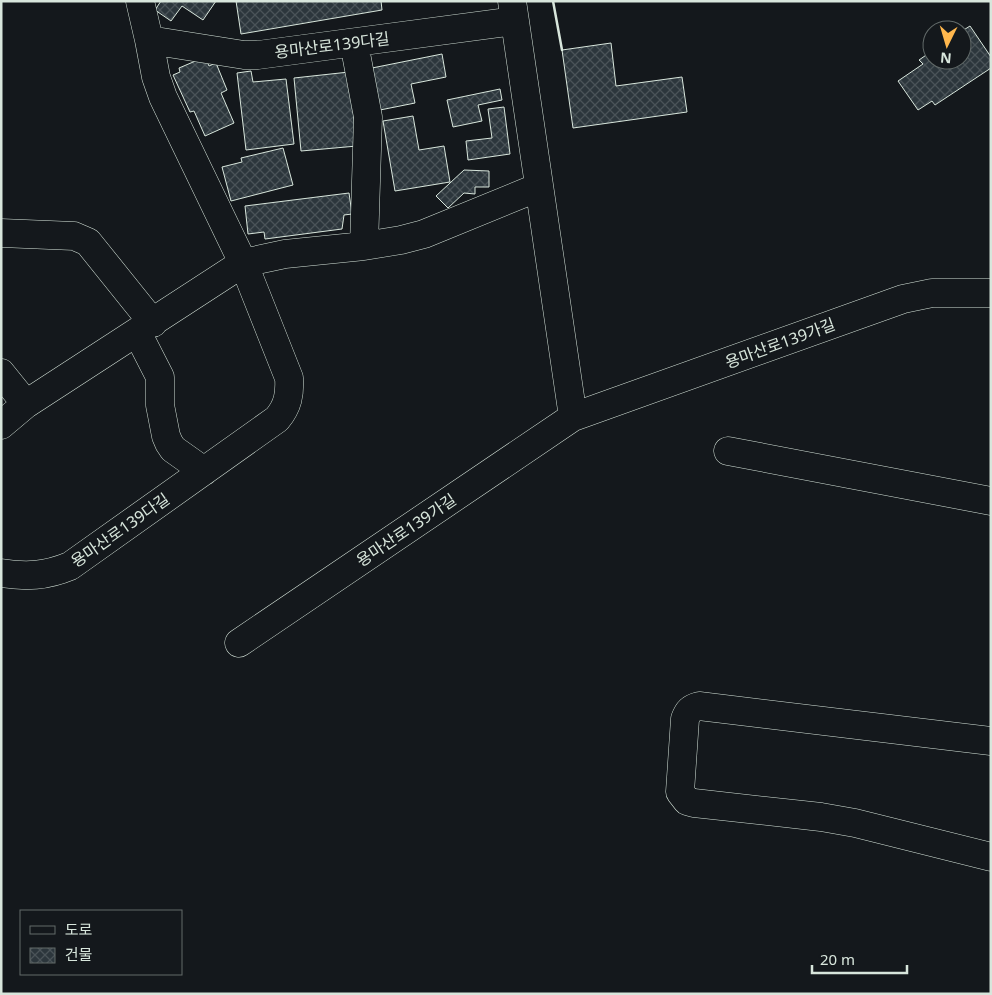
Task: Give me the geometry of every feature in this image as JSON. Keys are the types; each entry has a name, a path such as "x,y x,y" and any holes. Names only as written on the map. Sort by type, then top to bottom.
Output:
{"street":[{"name":"용마산로139다길","path":"1,573 38,576 70,566 277,419 283,412 289,396 289,378 243,263 163,97 156,77 140,1"},
{"name":"용마산로139다길","path":"148,40 251,55 354,42 513,11"},
{"path":"513,11 573,417"},
{"path":"354,42 368,117 364,246"},
{"path":"1,425 26,404 243,263 285,254 364,246 401,240 424,234 539,187"},
{"path":"1,233 74,236 88,242 145,327 160,377 160,405 169,443 173,449 204,471"},
{"name":"용마산로139가길","path":"238,643 573,417 903,299 932,293 991,293"},
{"path":"1,373 26,404"},
{"path":"728,451 991,501"},
{"path":"991,740 699,706 688,712 685,719 680,792 687,801 694,803 821,817 855,823 991,857"}],"building":[{"path":"161,1 216,1 203,20 182,6 171,21 155,10"},
{"path":"236,1 381,1 382,10 241,34"},
{"path":"972,29 991,57 991,68 935,105 932,101 918,110 898,81 922,65 922,70 972,70"},
{"path":"611,43 616,86 682,77 687,112 573,128 562,50"},
{"path":"442,54 446,77 411,84 415,103 375,111 367,69"},
{"path":"205,57 209,66 216,63 227,90 221,93 234,123 205,136 194,111 190,112 173,75 180,72 179,68"},
{"path":"251,71 253,82 286,79 294,144 246,150 237,73"},
{"path":"349,72 357,146 301,151 294,78"},
{"path":"500,89 502,100 478,105 482,121 453,127 447,100"},
{"path":"504,107 510,154 468,160 466,141 492,138 488,109"},
{"path":"413,116 419,150 444,146 450,182 395,191 383,121"},
{"path":"283,148 293,185 231,201 222,167 242,162 241,158"},
{"path":"464,170 489,171 489,187 475,187 475,194 464,193 448,208 436,196"},
{"path":"349,193 352,214 344,215 342,229 265,239 264,232 248,234 245,206"}],"wall":[{"path":"553,1 562,50"}]}
